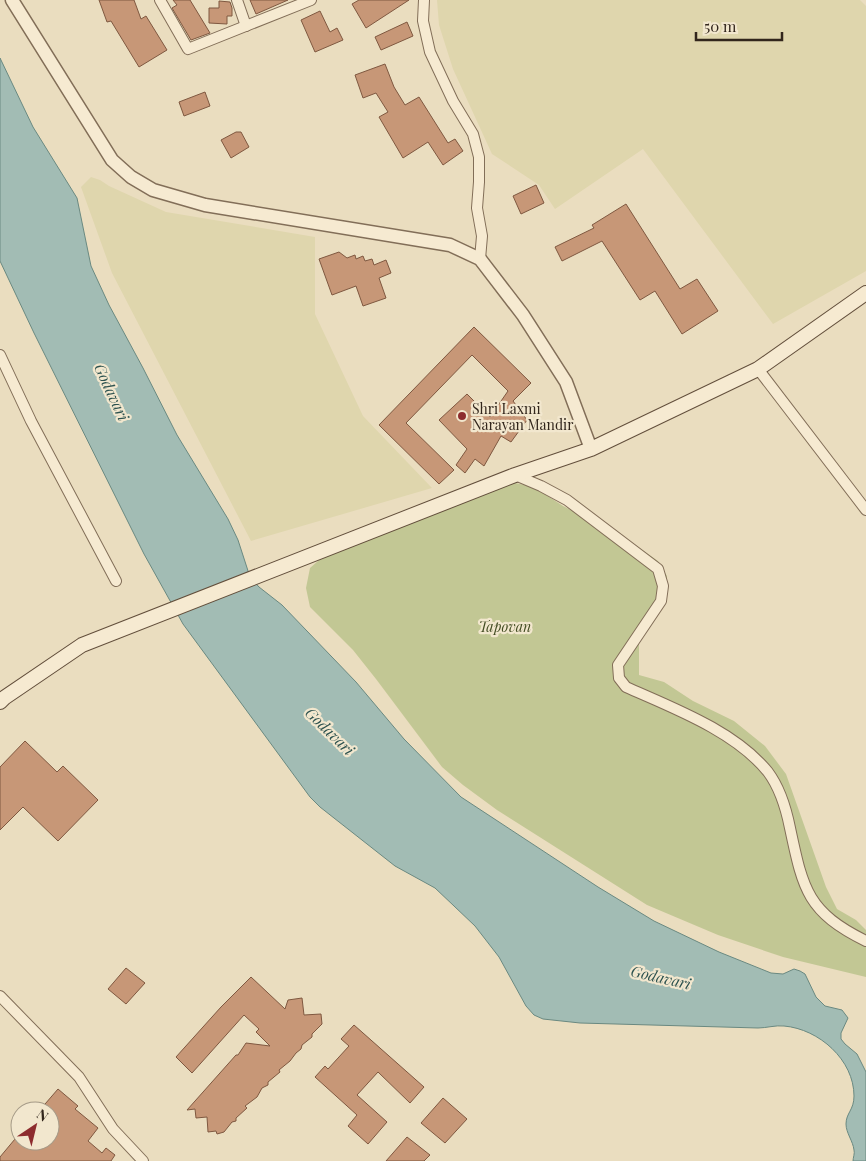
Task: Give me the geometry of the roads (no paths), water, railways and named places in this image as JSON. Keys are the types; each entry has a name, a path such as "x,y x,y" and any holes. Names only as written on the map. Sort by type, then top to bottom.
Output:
{"main road":[{"path":"0,702 82,646 515,476 591,449 758,368 866,292"}],"street":[{"path":"12,0 112,160 131,177 153,190 205,205 450,245 480,259 523,315 566,382 591,449"},
{"path":"160,0 188,49 311,0"},
{"path":"236,0 246,26"},
{"path":"424,0 423,21 430,52 453,101 473,134 479,156 477,208 482,236 480,259"},
{"path":"0,356 31,421 116,581"},
{"path":"758,368 866,510"},
{"path":"515,476 541,486 567,500 658,569 663,586 661,601 618,666 619,678 626,687 715,729 754,756 769,774 786,806 800,871 808,894 823,914 844,930 866,941"},
{"path":"0,996 79,1077 113,1129 143,1161"}],"water":[{"name":"Godavari","path":"0,58 33,127 77,198 91,266 109,305 177,435 228,519 238,540 250,577 259,587 282,605 356,682 404,739 461,797 598,887 654,921 719,952 771,973 783,974 794,969 805,974 816,997 825,1006 842,1010 848,1018 841,1033 841,1039 857,1054 866,1072 866,1161 853,1161 853,1147 846,1127 846,1120 853,1105 854,1096 848,1070 841,1059 822,1040 797,1028 784,1026 758,1028 580,1023 543,1019 534,1015 526,1006 499,957 475,926 435,888 395,866 310,797 183,624 144,554 0,261"}],"place":[{"name":"Shri Laxmi Narayan Mandir","path":"462,416"}],"park label":[{"name":"Tapovan","path":"505,626"}]}
